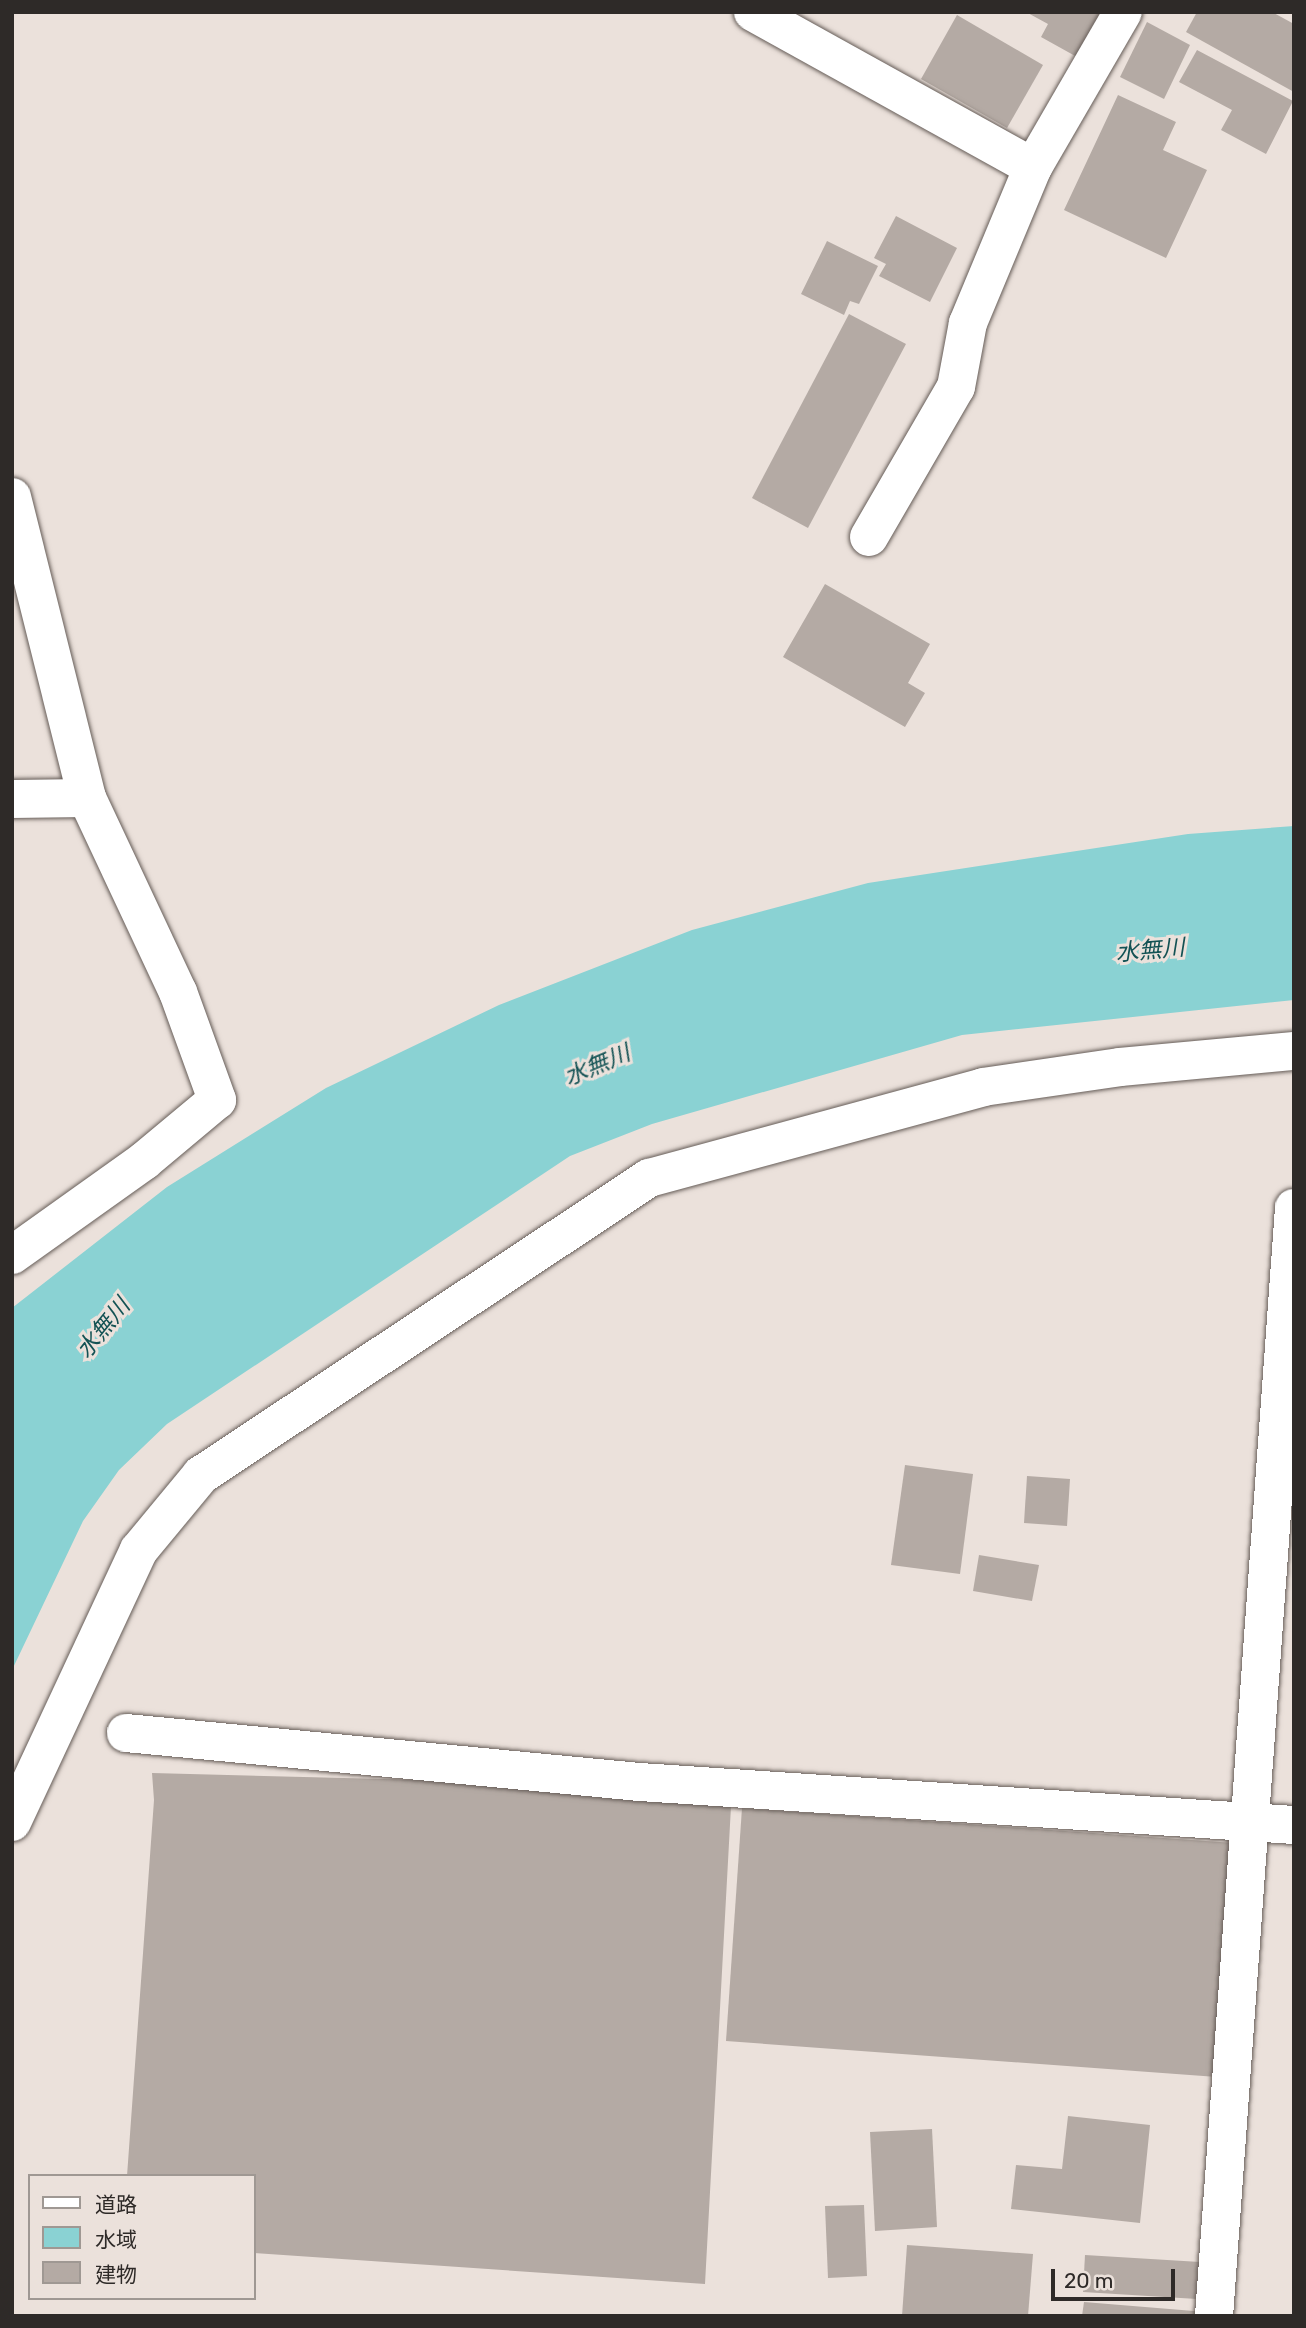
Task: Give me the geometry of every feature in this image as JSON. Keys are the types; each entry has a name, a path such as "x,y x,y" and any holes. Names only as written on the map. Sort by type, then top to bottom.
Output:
{"street":[{"path":"753,12 1032,167"},
{"path":"869,537 956,387 968,323 1032,167 1123,12"},
{"path":"12,497 87,799 178,992 216,1100 145,1161 12,1255"},
{"path":"12,799 87,799"},
{"path":"12,1822 139,1550 201,1475 649,1178 983,1087 1120,1067 1294,1051"},
{"path":"1214,2316 1252,1825 1294,1208"},
{"path":"126,1732 640,1782 1252,1825 1294,1825"}],"water":[{"name":"水無川","path":"1294,826 1294,1000 962,1035 652,1124 570,1156 167,1424 119,1470 83,1521 12,1670 12,1308 167,1187 326,1088 499,1005 692,930 868,883 1188,834"}],"building":[{"path":"1026,12 1101,12 1077,57 1041,37 1048,24"},
{"path":"1197,12 1272,12 1294,24 1294,92 1186,32"},
{"path":"957,15 1043,65 1007,128 921,79"},
{"path":"1147,22 1190,45 1164,99 1120,77"},
{"path":"1197,50 1293,101 1266,154 1221,130 1232,110 1179,82"},
{"path":"1118,95 1176,122 1163,150 1207,170 1166,258 1064,210"},
{"path":"896,216 957,248 930,302 879,276 886,264 874,258"},
{"path":"827,241 878,266 859,304 850,301 844,315 801,294"},
{"path":"849,314 906,344 808,528 752,498"},
{"path":"825,584 930,644 908,683 925,693 905,727 783,657"},
{"path":"905,1465 973,1474 960,1574 891,1565"},
{"path":"1027,1476 1070,1479 1067,1526 1024,1523"},
{"path":"979,1555 1039,1565 1032,1601 973,1591"},
{"path":"152,1773 732,1788 705,2284 256,2253 256,2174 127,2174 154,1800"},
{"path":"742,1808 1234,1843 1217,2077 726,2041"},
{"path":"1068,2116 1150,2125 1140,2223 1011,2209 1016,2165 1062,2169"},
{"path":"932,2129 937,2227 875,2231 870,2132"},
{"path":"864,2205 867,2276 828,2278 825,2206"},
{"path":"907,2245 1033,2254 1028,2316 902,2316"},
{"path":"1085,2255 1200,2262 1197,2299 1083,2292"},
{"path":"1084,2302 1206,2312 1205,2316 1082,2316"}]}
